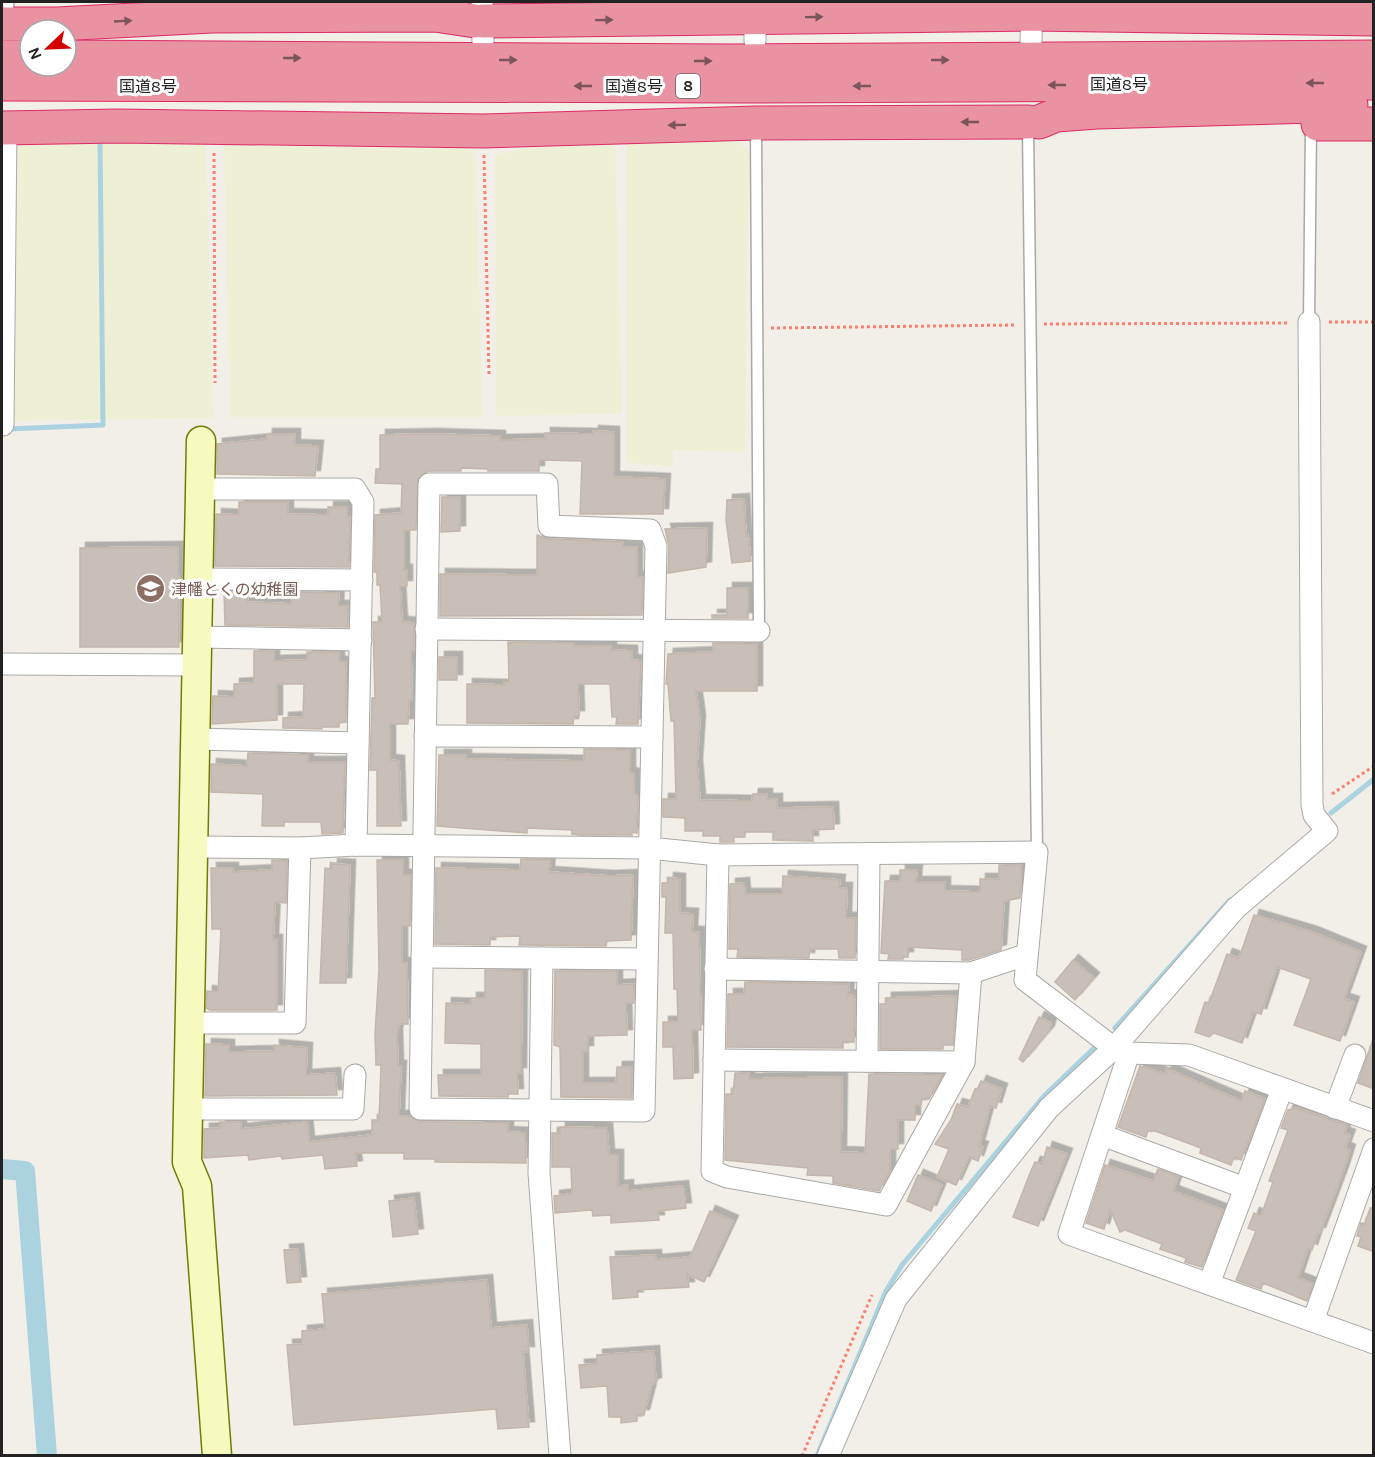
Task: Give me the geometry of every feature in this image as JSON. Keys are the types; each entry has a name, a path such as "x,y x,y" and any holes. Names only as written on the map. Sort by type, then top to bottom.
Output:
{"highway":[{"path":"10,28 212,9 435,15 481,21"},
{"path":"1032,21 1310,10 1374,19"},
{"path":"78,44 377,34 481,21 1032,21 1374,36"},
{"path":"2,57 18,57"},
{"name":"国道8号","path":"78,57 755,61 1374,57"},
{"name":"国道8号","path":"2,84 751,86 1374,83"},
{"path":"3,120 214,128 483,131 757,112 1056,115 1374,105"},
{"path":"3,120 163,108 343,116 522,118 537,128"},
{"path":"1032,115 1059,128 1374,124"}],"street":[{"path":"3,120 3,425"},
{"path":"828,1455 896,1299 1049,1108 1122,1050 1236,908 1327,831 1314,814 1313,807 1309,322"},
{"path":"201,441 187,1162 196,1186 217,1455"},
{"path":"429,484 547,484 549,526 650,530 656,546 644,1111 420,1109 426,629 429,484"},
{"path":"200,489 355,489 363,502 356,845"},
{"path":"198,579 362,580"},
{"path":"426,629 759,631"},
{"path":"2,664 361,640"},
{"path":"425,736 652,737"},
{"path":"195,739 358,743"},
{"path":"194,847 300,848 356,845 649,848 718,855 1037,852 1030,946 1025,955 1025,980 1122,1050 1189,1056 1374,1121"},
{"path":"189,1023 294,1023 300,848"},
{"path":"867,1061 866,971 869,854"},
{"path":"718,855 712,1171 727,1178 886,1205 964,1062 971,973"},
{"path":"715,969 971,973 1025,955"},
{"path":"422,957 647,959"},
{"path":"542,958 539,1173 560,1455"},
{"path":"1122,1050 1102,1135 1069,1234 1374,1342"},
{"path":"1335,1108 1355,1055"},
{"path":"714,1060 964,1062"},
{"path":"188,1108 353,1109 355,1075"},
{"path":"1209,1284 1282,1089"},
{"path":"1102,1135 1245,1188"},
{"path":"1313,1321 1374,1149"}],"lane":[{"path":"757,112 759,631"},
{"path":"1032,115 1030,324 1037,852"},
{"path":"1309,322 1311,124"}],"path":[{"path":"214,128 215,382"},
{"path":"483,131 489,375"},
{"path":"757,328 1374,322"},
{"path":"1313,807 1374,766"},
{"path":"802,1455 872,1295"}],"green space":[{"path":"206,136 213,418 11,421 15,137"},
{"path":"735,136 749,153 745,452 673,450 673,466 627,463 626,139"},
{"path":"592,137 615,139 622,414 496,416 495,154"},
{"path":"224,145 475,148 483,417 230,417"}],"building":[{"path":"593,431 614,432 614,477 665,479 663,514 580,514 582,461 539,460 539,471 488,471 488,469 461,468 461,471 428,471 418,478 416,530 404,530 404,570 407,570 407,586 400,586 402,622 414,623 414,650 411,650 412,700 409,700 408,724 390,724 390,760 399,761 401,826 377,826 377,770 370,770 372,698 375,698 373,622 382,622 380,585 377,585 377,572 374,572 375,515 401,513 402,484 375,483 376,469 380,469 380,435 500,436 500,440 545,439 545,433 593,434"},
{"path":"267,434 295,434 295,445 318,446 315,476 217,474 217,444 267,439"},
{"path":"442,497 460,497 460,531 441,532"},
{"path":"744,499 746,536 748,535 751,561 732,563 726,521 727,500"},
{"path":"239,502 288,502 288,514 328,515 328,507 347,507 347,517 350,517 349,567 215,566 216,514 239,515"},
{"path":"707,528 706,567 668,573 669,546 665,529"},
{"path":"537,535 548,539 623,542 623,547 637,547 637,577 643,577 642,615 440,616 440,574 537,575"},
{"path":"178,547 179,647 80,647 80,548"},
{"path":"727,588 748,588 748,618 712,618 712,615 727,615"},
{"path":"224,592 247,592 248,602 291,604 291,592 339,593 338,606 348,606 348,627 225,625"},
{"path":"508,642 574,643 574,646 611,646 611,650 632,651 632,660 641,661 638,724 616,724 617,717 612,717 610,684 578,684 579,716 574,716 573,724 467,723 467,684 504,685 504,682 509,682"},
{"path":"713,643 757,644 757,691 696,691 700,720 697,764 700,800 752,801 753,794 767,794 767,799 777,799 777,808 833,807 834,829 813,830 813,841 773,840 773,832 745,832 745,837 734,837 734,842 720,842 720,836 703,836 703,831 685,831 685,818 663,817 663,799 676,799 674,721 671,721 668,684 666,684 668,654 713,652"},
{"path":"254,651 274,651 274,661 307,660 307,652 339,652 339,662 346,662 346,722 339,723 339,727 322,727 322,729 283,728 283,718 303,717 304,684 277,684 277,720 212,724 213,696 234,697 234,684 254,683"},
{"path":"439,657 457,657 457,680 439,680"},
{"path":"584,749 630,750 630,773 634,774 634,793 638,797 637,833 632,832 632,835 580,835 572,834 572,830 527,828 527,833 437,826 439,755 466,755 466,759 584,761"},
{"path":"248,753 308,755 308,762 345,762 343,833 322,834 321,822 284,822 284,826 262,826 263,794 211,792 211,764 247,766"},
{"path":"521,859 550,860 549,872 609,876 633,875 631,940 607,941 606,946 519,945 520,936 490,937 490,945 435,944 436,868 520,870"},
{"path":"272,860 287,861 286,903 275,902 273,940 277,940 277,1010 210,1010 206,1008 207,991 218,992 221,929 212,929 211,868 233,868 233,872 272,870"},
{"path":"377,860 403,860 403,875 411,875 410,926 402,926 402,963 407,963 408,1024 399,1024 397,1034 398,1066 401,1066 399,1116 410,1116 420,1122 508,1123 508,1132 525,1133 526,1163 435,1162 435,1159 404,1159 404,1153 355,1153 357,1166 325,1169 323,1155 282,1159 281,1156 249,1160 248,1155 204,1158 204,1129 220,1128 220,1122 241,1122 241,1129 307,1122 309,1142 372,1135 372,1120 379,1120 381,1065 376,1065 375,1034 379,969"},
{"path":"332,864 350,865 346,983 320,983 325,868 332,869"},
{"path":"999,865 1021,865 1020,898 1004,901 1001,950 969,960 962,960 962,950 908,947 908,957 903,957 903,959 888,959 889,954 881,953 885,881 900,881 900,870 917,870 916,882 945,882 945,891 980,892 980,879 999,879"},
{"path":"783,876 840,880 839,888 847,888 846,918 856,918 855,958 839,958 838,949 810,949 809,958 737,957 738,949 729,949 730,884 744,883 745,894 782,894"},
{"path":"668,878 680,879 680,913 693,914 692,932 699,932 701,1030 692,1030 693,1078 674,1079 673,1047 663,1047 663,1022 678,1022 677,989 674,989 673,933 665,933 666,897 662,897 662,883 668,883"},
{"path":"1254,915 1312,932 1361,952 1344,999 1354,1002 1340,1041 1294,1025 1311,979 1277,967 1261,1014 1253,1012 1242,1043 1214,1033 1209,1037 1195,1032 1205,1002 1209,1003 1227,954 1239,958"},
{"path":"1073,960 1094,978 1075,1000 1055,982"},
{"path":"485,970 522,971 521,1073 517,1073 518,1094 508,1094 508,1097 439,1096 438,1075 481,1075 481,1044 445,1043 446,1003 471,1004 471,998 485,998"},
{"path":"555,971 617,971 617,985 634,984 634,1003 626,1003 627,1035 588,1036 588,1051 583,1051 583,1083 616,1083 617,1067 632,1067 632,1098 561,1097 560,1047 554,1045"},
{"path":"745,982 849,984 848,995 854,996 855,1004 854,1042 843,1042 843,1048 727,1047 728,994 744,994"},
{"path":"956,996 953,1045 943,1045 943,1049 880,1049 880,1004 886,1004 886,998"},
{"path":"1039,1017 1051,1023 1049,1031 1023,1062 1019,1059"},
{"path":"1374,1039 1374,1089 1358,1083"},
{"path":"206,1044 229,1045 229,1052 274,1051 274,1045 307,1048 306,1075 335,1073 337,1095 205,1096"},
{"path":"1140,1066 1165,1074 1167,1069 1241,1101 1245,1091 1265,1099 1241,1160 1234,1157 1231,1165 1200,1153 1201,1148 1155,1131 1148,1131 1146,1137 1118,1127"},
{"path":"735,1073 749,1073 749,1079 842,1077 841,1152 865,1153 869,1074 943,1075 929,1099 922,1099 921,1105 915,1105 915,1120 898,1120 898,1149 890,1149 890,1171 879,1191 833,1183 833,1176 807,1175 808,1168 725,1160 726,1094 733,1094"},
{"path":"981,1081 1002,1089 996,1108 990,1106 979,1146 983,1147 978,1161 969,1157 956,1185 937,1177 949,1149 935,1144 951,1120 957,1104 968,1107"},
{"path":"1296,1108 1347,1125 1344,1133 1350,1135 1345,1148 1350,1150 1343,1172 1320,1233 1318,1232 1312,1250 1308,1248 1298,1278 1313,1284 1307,1301 1263,1283 1261,1289 1236,1280 1256,1231 1248,1228 1254,1213 1261,1216 1273,1182 1269,1181 1288,1130 1281,1128 1288,1110"},
{"path":"560,1127 607,1128 609,1155 618,1155 618,1186 628,1185 628,1191 683,1186 686,1208 658,1211 659,1220 611,1223 611,1215 593,1216 592,1210 555,1213 554,1196 572,1194 571,1167 552,1167 552,1133 560,1133"},
{"path":"1047,1147 1067,1154 1038,1226 1013,1217 1035,1162 1042,1164"},
{"path":"1105,1165 1153,1181 1158,1169 1178,1177 1173,1191 1223,1210 1202,1267 1185,1262 1186,1258 1160,1249 1162,1244 1125,1230 1120,1232 1110,1209 1104,1229 1086,1223"},
{"path":"918,1175 942,1185 931,1211 907,1201"},
{"path":"414,1198 418,1234 393,1237 389,1201"},
{"path":"1370,1208 1374,1208 1374,1252 1358,1246 1361,1237 1357,1236 1361,1223 1365,1224"},
{"path":"710,1211 733,1221 704,1282 687,1274 689,1287 637,1290 638,1297 613,1299 610,1257 656,1255 656,1260 690,1257"},
{"path":"298,1249 301,1282 287,1283 284,1250"},
{"path":"487,1280 491,1328 527,1325 529,1352 523,1352 529,1427 498,1429 496,1409 294,1425 287,1345 302,1344 302,1331 325,1329 322,1294"},
{"path":"654,1351 656,1383 652,1384 644,1415 637,1415 637,1421 621,1423 621,1417 609,1417 607,1386 581,1388 579,1365 597,1364 597,1355"}],"waterway":[{"path":"8,429 103,425 100,138"},
{"path":"1331,813 1374,779"},
{"path":"1115,1028 1230,900"},
{"path":"817,1456 886,1291 902,1265 1044,1096 1096,1046"},
{"path":"2,1169 25,1171 47,1456"}],"place":[{"name":"津幡とくの幼稚園","path":"150,589"}]}
